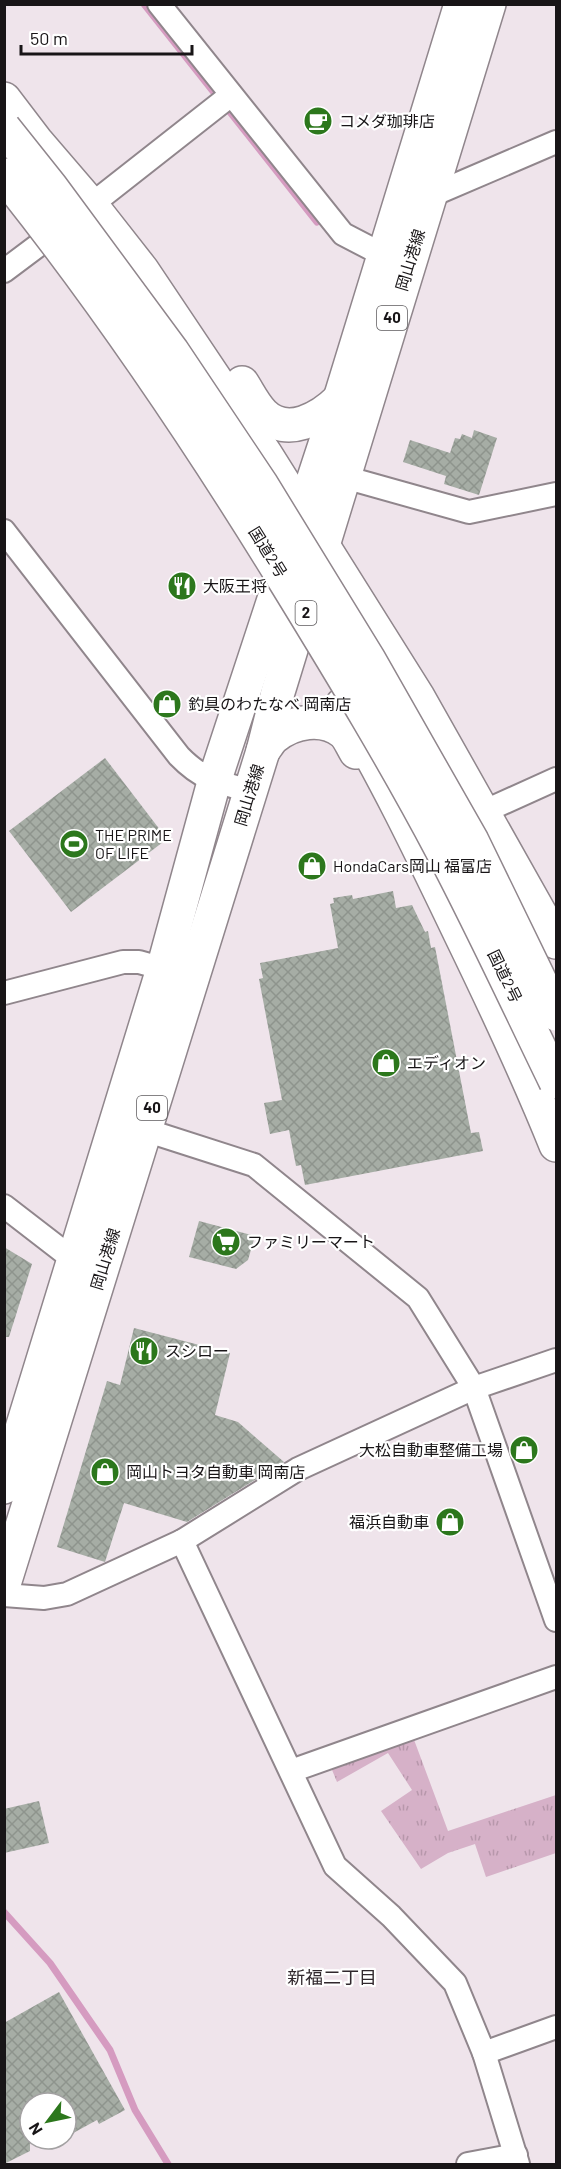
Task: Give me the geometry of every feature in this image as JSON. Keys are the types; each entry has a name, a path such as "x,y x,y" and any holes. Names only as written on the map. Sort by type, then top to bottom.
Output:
{"main road":[{"name":"岡山港線","path":"4,1584 88,1264 178,973 250,791 263,752 308,592 344,477 461,4"},
{"name":"岡山港線","path":"4,1486 88,1264 145,1130 178,973 214,782 340,399 396,261 430,196 489,4"},
{"path":"4,99 142,270 303,513 418,697 556,942"},
{"name":"国道2号","path":"4,128 51,187 171,351 261,484 369,660 472,841 556,1014"},
{"path":"36,141 72,218 289,553 308,592"},
{"name":"国道2号","path":"4,175 81,273 129,339 235,499 339,668 443,852 556,1082"},
{"path":"4,196 98,322 175,436 351,720 435,881 529,1078 556,1145"},
{"path":"142,270 192,310 263,414 273,421 297,425 308,422 327,412 340,399"},
{"path":"263,752 273,737 298,724 328,723 344,733 411,853 435,881"}],"street":[{"path":"159,4 344,234 396,261"},
{"path":"91,205 231,95"},
{"path":"430,196 556,142"},
{"path":"4,271 40,244"},
{"path":"344,477 469,512 556,494"},
{"path":"4,531 179,756 193,770 214,782 250,791"},
{"path":"483,812 556,779"},
{"path":"4,993 123,962 139,962 178,973"},
{"path":"145,1130 254,1165 418,1298 474,1388 551,1587 556,1620"},
{"path":"4,1206 88,1264"},
{"path":"4,1595 44,1598 67,1594 182,1541 298,1468 474,1388 556,1360"},
{"path":"182,1541 335,1866 391,1916 455,1983 484,2053 517,2160 468,2164"},
{"path":"291,1771 556,1677"},
{"path":"484,2053 556,2027"}],"green space":[{"path":"413,1737 448,1831 556,1795 556,1853 486,1877 475,1844 448,1853 421,1869 381,1811 412,1790 388,1753 337,1782 330,1765"}],"building":[{"path":"474,430 497,438 479,495 444,484 446,476 403,462 410,440 450,453 455,438 460,439 462,434 472,438"},
{"path":"105,758 167,839 71,912 9,831"},
{"path":"393,891 396,908 412,905 425,932 428,931 431,948 435,947 471,1133 479,1132 483,1151 305,1185 301,1165 296,1166 289,1130 270,1134 264,1103 282,1100 259,979 263,978 260,963 338,948 330,904 334,903 333,898 352,895 353,899"},
{"path":"199,1221 255,1236 248,1260 236,1269 189,1257"},
{"path":"4,1247 32,1264 9,1337 4,1337"},
{"path":"134,1328 230,1353 215,1415 238,1422 284,1462 187,1522 124,1503 105,1562 57,1547 107,1381 120,1385"},
{"path":"39,1801 49,1843 4,1853 4,1809"},
{"path":"59,1992 125,2110 99,2124 97,2120 78,2130 78,2091 18,2091 18,2151 30,2151 4,2164 4,2023"}],"waterway":[{"path":"144,4 216,95"},
{"path":"230,112 317,222"},
{"path":"4,1912 50,1963 110,2050 135,2110 168,2164"}],"place":[{"name":"コメダ珈琲店","path":"318,121"},
{"name":"大阪王将","path":"182,586"},
{"name":"釣具のわたなべ 岡南店","path":"167,704"},
{"name":"THE PRIME OF LIFE","path":"74,844"},
{"name":"HondaCars岡山 福富店","path":"312,866"},
{"name":"エディオン","path":"386,1063"},
{"name":"ファミリーマート","path":"226,1242"},
{"name":"スシロー","path":"144,1351"},
{"name":"大松自動車整備工場","path":"524,1450"},
{"name":"岡山トヨタ自動車 岡南店","path":"105,1472"},
{"name":"福浜自動車","path":"450,1522"}],"district":[{"name":"新福二丁目","path":"332,1978"}]}
